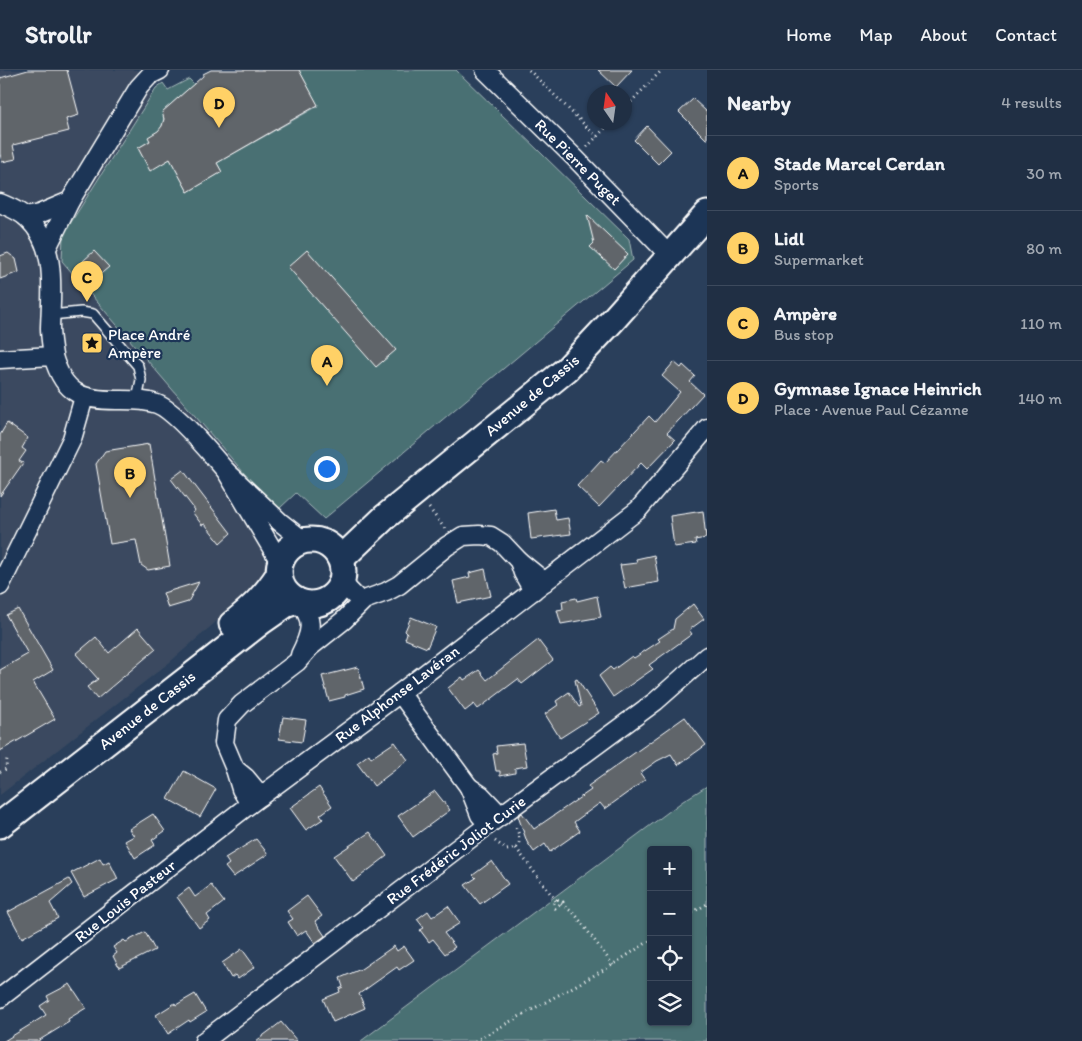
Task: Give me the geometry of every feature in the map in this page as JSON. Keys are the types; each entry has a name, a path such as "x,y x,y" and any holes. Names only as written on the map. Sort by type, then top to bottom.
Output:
{"main road":[{"name":"Avenue de Cassis","path":"0,825 262,620 285,605 303,609 327,600 334,595 342,570 385,517 567,369 707,214"},
{"name":"Avenue de Cassis","path":"0,806 254,607 266,593 280,568 285,552 294,545 358,528 385,517"},
{"path":"310,540 327,544 335,550 342,570"},
{"path":"280,568 284,589 303,609"}],"street":[{"path":"47,248 70,201 139,87 150,75 160,70"},
{"name":"Rue Pierre Puget","path":"485,70 576,159 670,256"},
{"path":"26,217 39,214 70,201"},
{"path":"0,203 26,217 37,229 47,248 50,270 50,331 53,356 57,372 65,383 73,391 84,397 103,400 137,400 157,404 172,413 226,470 280,522 310,540"},
{"path":"0,358 53,356"},
{"path":"0,586 72,439 84,397"},
{"name":"Rue Alphonse Lavéran","path":"256,800 638,510 707,428"},
{"path":"226,470 280,568"},
{"path":"256,800 246,778 235,769 224,743 226,720 242,704 297,662 310,648 344,620 361,602 369,597 386,592 446,546 463,536 491,536 502,543 539,587"},
{"path":"342,570 348,589 361,602"},
{"path":"303,609 317,622 328,624 344,620"},
{"path":"297,662 308,635 310,624 303,609"},
{"name":"Rue Frédéric Joliot Curie","path":"204,1041 656,701 707,656"},
{"path":"400,692 469,787 480,815 494,821"},
{"name":"Rue Louis Pasteur","path":"0,998 256,800"}],"lane":[{"path":"51,315 81,312 93,314 138,366 141,380 137,400"}],"path":[{"path":"529,70 597,137"},
{"path":"632,101 662,70"},
{"path":"576,159 604,130"},
{"path":"429,507 448,533"},
{"path":"0,772 6,769 7,758"},
{"path":"516,848 556,901"},
{"path":"556,901 558,899 562,902 561,904 575,914 613,965"},
{"path":"556,901 554,903 555,908 561,904"},
{"path":"692,913 707,904"},
{"path":"475,1041 613,965 647,943"}],"shaded area":[{"path":"0,70 137,70 151,95 64,235 274,508 249,530 262,549 265,569 248,594 170,662 0,795"}],"green space":[{"path":"299,70 456,70 629,239 633,260 324,519 296,493 280,508 274,508 62,261 63,235 156,88 163,83 168,90 189,79 194,84 163,111 164,117 161,129 153,138 138,148 150,170 170,159 188,192 222,172 217,163 318,106"},
{"path":"707,786 707,1041 361,1041 683,801"}],"building":[{"path":"28,70 67,70 79,115 66,119 69,131 13,145 16,159 2,162 0,154 0,78"},
{"path":"211,70 299,70 318,105 217,163 222,172 188,192 170,159 150,171 138,148 150,141 148,137 162,126 164,119 162,112 203,74"},
{"path":"598,70 632,70 618,85 614,85"},
{"path":"693,99 707,112 707,140 679,112"},
{"path":"647,126 671,151 658,164 634,140"},
{"path":"587,215 628,254 614,269 590,247 594,243"},
{"path":"307,250 396,350 376,367 288,267"},
{"path":"94,251 109,267 97,277 83,261"},
{"path":"8,253 16,259 19,272 0,279 0,256"},
{"path":"674,362 681,368 683,365 695,376 690,382 703,394 667,433 675,440 647,469 641,463 599,507 577,486 601,460 605,463 649,416 655,422 680,392 662,376"},
{"path":"7,423 28,438 22,448 26,451 19,461 23,463 0,496 0,435"},
{"path":"149,444 170,566 148,570 141,565 136,540 110,544 96,464 105,451"},
{"path":"183,470 231,533 220,543 205,524 202,525 193,513 195,510 171,479"},
{"path":"554,509 556,520 568,518 571,534 531,539 528,513"},
{"path":"703,511 706,538 695,540 696,544 674,547 670,516"},
{"path":"654,555 659,582 625,588 620,565 637,563 636,559"},
{"path":"485,569 491,596 458,603 453,581 470,577 469,573"},
{"path":"199,582 188,602 168,608 163,593"},
{"path":"597,596 601,617 561,624 557,610 563,609 562,601 576,598 577,601"},
{"path":"693,604 704,619 689,630 692,634 649,665 653,669 613,697 599,676 610,667 613,670 632,656 634,658 660,641 658,639 673,629 675,619"},
{"path":"18,609 53,670 33,682 55,719 0,751 0,670 28,654 6,615"},
{"path":"411,617 436,627 427,648 405,639 407,633 405,631"},
{"path":"138,628 156,649 97,699 87,687 98,679 76,654 96,637 109,653"},
{"path":"538,640 553,660 522,684 518,679 478,709 474,704 465,711 448,688 462,677 464,680 479,670 487,680"},
{"path":"358,667 364,689 329,701 322,676"},
{"path":"577,679 599,713 560,738 545,714 558,705 556,701 569,692 579,707 581,706 575,680"},
{"path":"283,717 306,720 302,742 279,739"},
{"path":"685,717 706,745 678,765 671,754 657,761 640,773 645,780 605,809 600,803 574,822 580,831 550,852 545,844 534,852 527,842 518,816 522,813 534,829 591,790 588,786"},
{"path":"395,742 408,760 374,786 357,763 369,754 371,758"},
{"path":"523,743 527,766 515,768 515,773 500,776 500,771 496,771 493,754 497,753 496,746"},
{"path":"184,771 216,789 200,817 168,799"},
{"path":"319,787 332,806 320,815 323,819 306,830 290,808"},
{"path":"435,791 450,810 413,837 398,816"},
{"path":"153,814 165,831 152,840 155,845 135,858 125,841 134,836 129,829"},
{"path":"370,832 387,856 353,882 334,856"},
{"path":"256,839 268,854 233,877 225,867 229,864 225,858"},
{"path":"100,858 103,864 109,861 118,879 84,897 71,873"},
{"path":"492,861 508,884 480,904 465,885 476,878 473,875"},
{"path":"69,879 72,884 50,903 58,918 22,938 8,912"},
{"path":"211,885 224,902 207,915 210,920 199,928 177,897 189,888 195,897"},
{"path":"307,896 322,916 315,921 325,936 315,943 306,930 297,936 288,922 293,919 287,911"},
{"path":"448,906 460,923 444,933 455,947 445,954 433,939 429,942 420,930 424,928 417,919 428,911 432,917"},
{"path":"145,932 155,950 119,968 113,956 117,953 113,947 124,940 126,942"},
{"path":"394,946 397,951 404,946 414,960 399,970 397,967 359,994 365,1008 333,1022 323,999 340,992 339,989 343,987 340,978 361,969"},
{"path":"242,949 255,967 238,979 235,975 231,978 222,963"},
{"path":"70,984 86,1008 68,1019 69,1022 38,1041 4,1041 46,1015 40,1006 49,1000 47,996"},
{"path":"195,994 206,1012 190,1022 189,1020 168,1034 156,1015 175,1003 176,1005"},
{"path":"281,1022 297,1041 256,1041 272,1029"}],"place":[{"name":"Gymnase Ignace Heinrich","path":"219,128"},
{"name":"Ampère","path":"87,302"},
{"name":"Place André Ampère","path":"92,343"},
{"name":"Stade Marcel Cerdan","path":"327,386"},
{"name":"Lidl","path":"130,498"}]}
